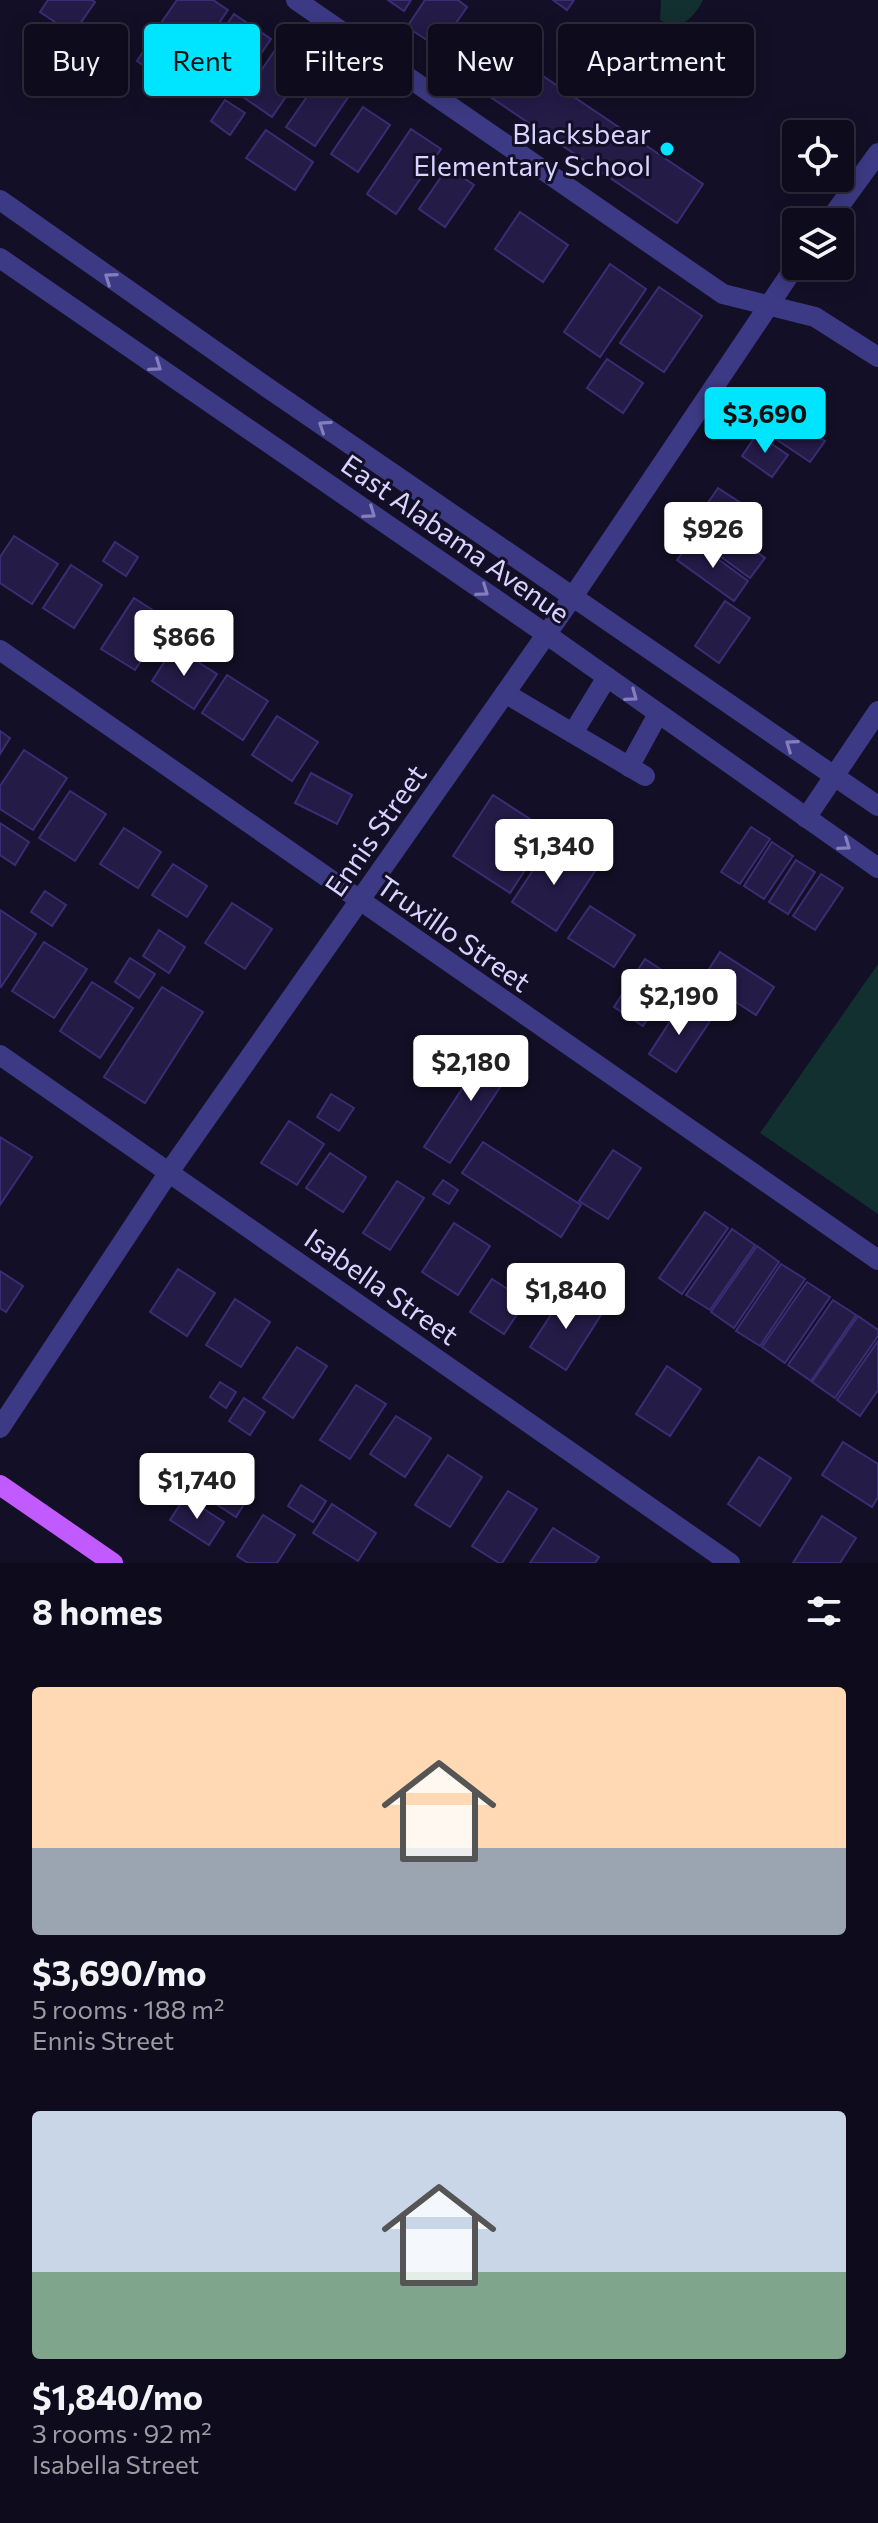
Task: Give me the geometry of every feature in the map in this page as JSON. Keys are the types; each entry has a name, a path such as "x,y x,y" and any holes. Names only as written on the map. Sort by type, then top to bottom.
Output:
{"main road":[{"path":"0,1485 113,1563"}],"street":[{"path":"296,0 723,294 815,317 878,357"},
{"path":"838,208 878,153"},
{"name":"East Alabama Avenue","path":"0,200 265,386 878,806"},
{"name":"East Alabama Avenue","path":"0,258 546,634 878,868"},
{"name":"Ennis Street","path":"0,1428 169,1172 574,595 786,280"},
{"name":"Truxillo Street","path":"0,650 878,1260"},
{"path":"573,733 607,677"},
{"path":"505,693 637,771 658,714"},
{"path":"806,818 878,711"},
{"name":"Isabella Street","path":"0,1055 730,1563"}],"green space":[{"path":"661,0 703,0 691,17 680,24 660,20"},
{"path":"878,964 878,1214 760,1133"}],"building":[{"path":"48,0 95,2 80,24 58,24 40,12"},
{"path":"177,0 213,0 228,10 218,24 160,24"},
{"path":"388,0 411,0 404,11"},
{"path":"425,0 458,0 467,7 455,24 428,24 428,41 412,30 412,24 409,24"},
{"path":"553,0 574,0 567,10"},
{"path":"234,14 249,24 227,24"},
{"path":"260,32 271,39 260,55"},
{"path":"276,49 276,96 286,96 272,117 243,97 260,96 260,72"},
{"path":"144,50 144,66 137,61"},
{"path":"542,75 558,86 558,96 573,96 703,184 677,223 489,96 542,96"},
{"path":"308,96 349,96 315,146 286,127"},
{"path":"225,100 245,113 230,135 211,121"},
{"path":"363,107 390,125 358,172 331,154"},
{"path":"411,129 441,149 396,214 367,194"},
{"path":"266,130 313,162 295,190 246,158"},
{"path":"448,167 474,185 445,227 419,209"},
{"path":"520,212 568,245 543,282 495,249"},
{"path":"610,264 646,289 600,357 564,332"},
{"path":"659,287 702,316 664,372 620,343"},
{"path":"607,359 643,383 623,413 587,388"},
{"path":"775,407 825,441 810,462 761,429"},
{"path":"757,434 788,455 772,477 742,456"},
{"path":"718,488 755,512 740,534 703,510"},
{"path":"708,517 765,558 750,578 694,537"},
{"path":"14,536 58,564 32,604 0,583 0,557"},
{"path":"692,540 748,581 734,601 677,560"},
{"path":"115,542 138,557 126,576 103,561"},
{"path":"71,565 102,585 74,628 43,608"},
{"path":"134,598 168,620 135,670 101,649"},
{"path":"725,601 750,618 719,663 695,646"},
{"path":"174,647 217,674 194,709 152,681"},
{"path":"227,675 268,701 243,740 202,713"},
{"path":"277,716 318,742 292,781 252,755"},
{"path":"0,731 10,738 0,754"},
{"path":"24,750 67,778 33,830 0,809 0,786"},
{"path":"311,773 352,795 337,824 295,803"},
{"path":"70,791 106,814 75,861 39,838"},
{"path":"493,795 550,832 510,893 453,856"},
{"path":"0,823 29,842 15,865 0,855"},
{"path":"751,827 770,839 740,884 721,872"},
{"path":"124,828 161,852 138,888 100,864"},
{"path":"772,842 793,856 764,899 744,886"},
{"path":"551,843 595,871 556,931 512,902"},
{"path":"796,860 815,872 788,914 769,902"},
{"path":"173,864 207,886 187,917 152,895"},
{"path":"821,874 843,888 815,930 793,916"},
{"path":"45,891 66,905 52,926 31,912"},
{"path":"232,903 272,929 245,969 205,943"},
{"path":"590,906 635,935 614,967 568,938"},
{"path":"0,910 36,934 1,987 0,986"},
{"path":"159,930 185,947 169,973 143,956"},
{"path":"44,942 87,969 54,1018 12,991"},
{"path":"720,952 774,987 756,1015 702,980"},
{"path":"130,958 155,974 139,998 115,982"},
{"path":"645,959 674,978 643,1026 614,1007"},
{"path":"92,982 133,1008 100,1058 60,1031"},
{"path":"162,987 203,1012 145,1103 104,1077"},
{"path":"682,1003 710,1021 676,1072 649,1054"},
{"path":"492,1043 518,1060 450,1163 424,1147"},
{"path":"331,1094 354,1108 339,1131 317,1117"},
{"path":"289,1121 324,1144 297,1185 261,1163"},
{"path":"0,1137 32,1157 0,1205"},
{"path":"483,1142 581,1205 561,1237 462,1173"},
{"path":"613,1150 641,1168 608,1219 579,1201"},
{"path":"330,1153 366,1177 343,1212 306,1188"},
{"path":"443,1180 458,1190 449,1204 433,1194"},
{"path":"397,1181 424,1198 390,1250 363,1233"},
{"path":"705,1212 728,1228 682,1294 659,1278"},
{"path":"454,1223 490,1246 458,1295 422,1272"},
{"path":"732,1229 755,1245 710,1310 686,1295"},
{"path":"757,1246 779,1262 734,1328 711,1312"},
{"path":"781,1264 805,1279 760,1346 736,1331"},
{"path":"178,1269 215,1293 187,1336 150,1312"},
{"path":"0,1271 23,1286 6,1312 0,1308"},
{"path":"492,1279 526,1301 504,1334 470,1312"},
{"path":"807,1282 830,1297 785,1363 762,1347"},
{"path":"565,1293 601,1315 566,1370 530,1347"},
{"path":"235,1299 270,1322 241,1367 206,1345"},
{"path":"833,1300 856,1315 811,1381 788,1365"},
{"path":"858,1316 878,1330 878,1336 835,1398 812,1382"},
{"path":"878,1341 878,1390 860,1416 837,1400"},
{"path":"297,1347 327,1366 293,1418 263,1398"},
{"path":"667,1366 701,1389 670,1436 636,1414"},
{"path":"220,1382 236,1392 226,1408 210,1397"},
{"path":"356,1385 386,1404 350,1459 320,1440"},
{"path":"244,1398 265,1412 250,1435 229,1421"},
{"path":"396,1416 431,1438 405,1477 370,1454"},
{"path":"843,1442 878,1464 878,1497 872,1507 822,1475"},
{"path":"448,1455 482,1477 450,1527 415,1505"},
{"path":"759,1457 791,1478 760,1526 728,1504"},
{"path":"206,1463 251,1493 236,1517 190,1487"},
{"path":"301,1485 326,1501 313,1522 288,1506"},
{"path":"508,1491 537,1509 502,1563 499,1563 472,1546"},
{"path":"185,1497 224,1522 209,1545 170,1520"},
{"path":"332,1504 376,1533 358,1561 313,1533"},
{"path":"263,1515 295,1535 277,1563 248,1563 237,1556"},
{"path":"822,1516 856,1538 840,1563 793,1563"},
{"path":"553,1528 599,1557 595,1563 530,1563"}],"place":[{"name":"Blacksbear Elementary School","path":"667,149"}]}
